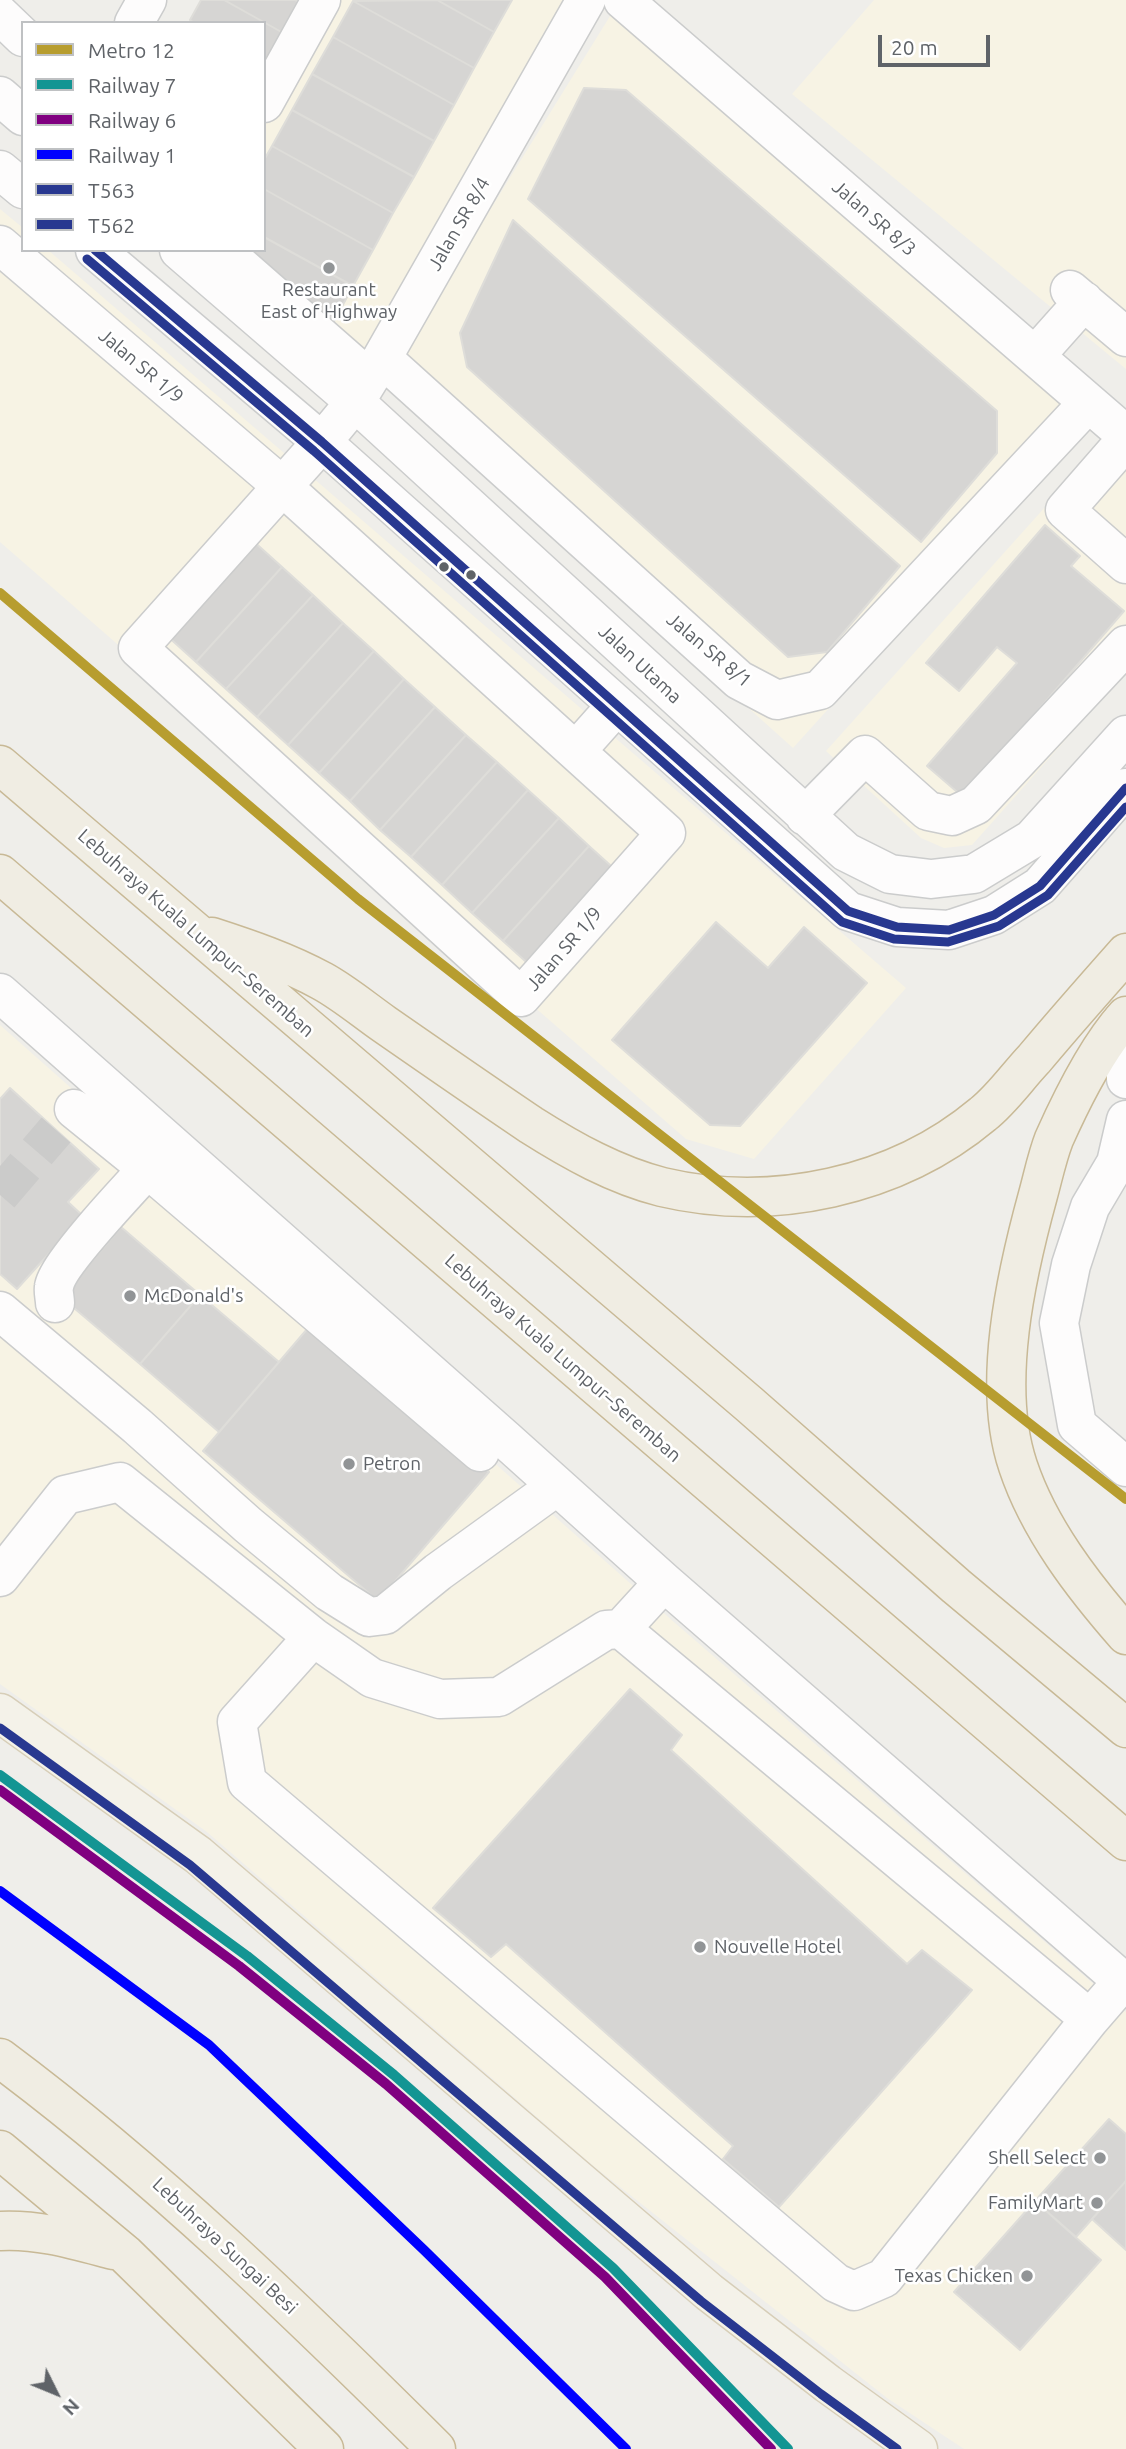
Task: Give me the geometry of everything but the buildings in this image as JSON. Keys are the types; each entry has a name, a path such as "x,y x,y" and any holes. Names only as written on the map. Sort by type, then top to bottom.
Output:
{"highway":[{"name":"Lebuhraya Kuala Lumpur–Seremban","path":"0,765 728,1386 956,1586 1126,1728"},
{"name":"Lebuhraya Kuala Lumpur–Seremban","path":"0,874 1126,1841"},
{"path":"190,929 257,952 323,982 575,1153 620,1173 661,1186 739,1196 775,1195 845,1185 923,1155 955,1136 985,1113 1126,953"},
{"path":"1124,1018 1082,1082 1053,1142 1029,1228 1014,1298 1006,1402 1017,1465 1056,1546 1126,1635"},
{"name":"Lebuhraya Sungai Besi","path":"0,2058 67,2108 233,2251 436,2449"},
{"path":"0,2150 125,2253 324,2449"},
{"path":"0,2231 52,2234 125,2253"}],"main road":[{"path":"0,1713 198,1855 709,2292 918,2449"}],"street":[{"path":"135,21 147,0"},
{"path":"266,99 321,0"},
{"name":"Jalan SR 8/4","path":"322,442 368,379 586,0"},
{"name":"Jalan SR 8/3","path":"623,0 1126,437"},
{"path":"0,15 21,35"},
{"path":"0,96 21,114"},
{"path":"0,170 21,187"},
{"name":"Jalan SR 1/9","path":"0,245 282,486 666,833 522,997 138,648 282,486 322,442"},
{"path":"97,252 322,442 848,911 897,927 949,930 994,915 1040,886 1126,788"},
{"name":"Jalan Utama","path":"181,252 368,379 805,816 846,852 890,874 931,879 974,874 1032,839 1126,735"},
{"path":"224,252 368,379"},
{"path":"1035,356 1077,295 1126,337"},
{"name":"Jalan SR 8/1","path":"368,379 739,680 777,700 820,690 1088,403"},
{"path":"1126,437 1065,510 1126,564"},
{"path":"805,816 865,755 928,811 952,816 976,805 1125,648"},
{"path":"576,751 617,705"},
{"path":"0,993 98,1080 160,1156 480,1452"},
{"path":"1124,1018 1126,1079"},
{"path":"98,1080 65,1119 160,1156 557,1486 1124,1983 1090,2019 884,2278 854,2291 836,2283 247,1782 237,1722 313,1637"},
{"path":"1126,1120 1116,1163 1090,1207 1071,1265 1059,1323 1077,1425 1126,1467"},
{"path":"55,1303 54,1285 67,1264 101,1221 160,1156"},
{"path":"0,1311 137,1426 248,1525 329,1592 369,1617 385,1615 438,1572 557,1486"},
{"path":"0,1577 65,1495 120,1482 313,1637 372,1678 440,1699 499,1697 606,1630 621,1629 1090,2019"},
{"path":"621,1629 664,1582"}],"shaded area":[{"path":"315,0 573,0 363,372 266,252 266,88"},
{"path":"620,0 1105,403 793,748 384,381"},
{"path":"874,0 1126,0 1126,369 792,94"},
{"path":"0,209 21,226 21,252 50,252 906,988 754,1159 686,1139 0,542"},
{"path":"1126,417 1126,672 972,845 944,848 921,838 826,751"},
{"path":"0,1025 675,1623 1126,2012 1126,2449 964,2449 887,2398 596,2168 207,1832 0,1684"}],"tunnel":[{"path":"0,1195 56,1130"}],"metro line":[{"name":"12","path":"0,593 358,899 1126,1499"}],"rail line":[{"name":"7","path":"0,1775 247,1956 394,2075 613,2268 788,2449"},
{"name":"6","path":"0,1790 239,1966 386,2084 605,2277 771,2449"},
{"name":"1","path":"0,1891 209,2045 424,2250 626,2449"}],"transit line":[{"name":"T563","path":"97,252 322,442 848,911 897,927 949,930 994,915 1040,886 1126,788"},
{"name":"T562","path":"87,259 314,451 842,922 894,939 948,942 999,926 1048,895 1126,807"},
{"name":"T562","path":"0,1728 190,1865 701,2301 897,2449"}],"place":[{"name":"Restaurant East of Highway","path":"329,268"},
{"name":"McDonald's","path":"130,1296"},
{"name":"Petron","path":"349,1464"},
{"name":"Nouvelle Hotel","path":"700,1947"},
{"name":"Shell Select","path":"1100,2158"},
{"name":"FamilyMart","path":"1097,2203"},
{"name":"Texas Chicken","path":"1027,2276"}]}
